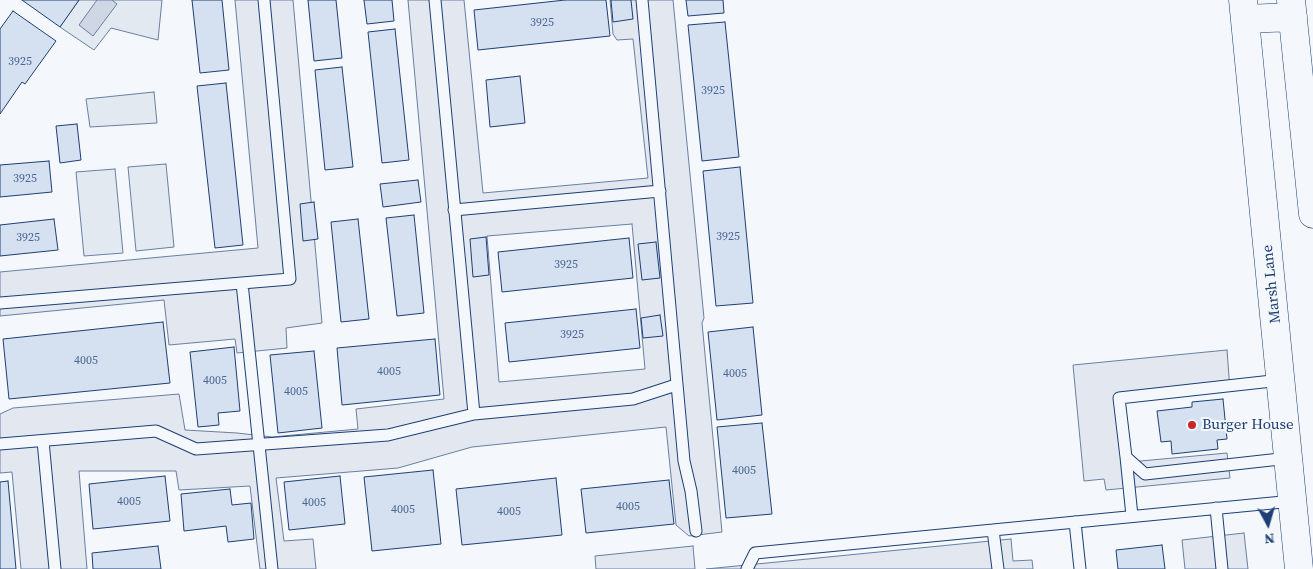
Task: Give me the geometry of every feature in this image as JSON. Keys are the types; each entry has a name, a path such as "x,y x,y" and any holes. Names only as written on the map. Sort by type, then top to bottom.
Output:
{"main road":[{"path":"1244,10 1292,9 1313,214"},
{"name":"Marsh Lane","path":"1244,10 1282,380 1299,569"}],"lane":[{"path":"0,303 290,279 264,0"},
{"path":"435,0 474,414"},
{"path":"642,0 676,385 684,461 691,491 696,532"},
{"path":"454,210 660,191"},
{"path":"242,283 272,569"},
{"path":"1132,516 1120,398 1282,380"},
{"path":"0,444 156,431 196,449 388,435 474,414 633,399 676,385"},
{"path":"43,441 55,569"},
{"path":"1126,457 1144,474 1289,458"},
{"path":"747,569 755,553 1293,501"},
{"path":"1216,508 1222,569"},
{"path":"1075,522 1080,569"},
{"path":"993,530 998,569"}],"shaded area":[{"path":"79,0 162,0 158,40 111,28 94,50 60,27"},
{"path":"97,0 112,0 117,4 93,36 79,25"},
{"path":"235,0 293,0 322,323 286,328 287,348 237,353 235,339 169,345 164,300 0,316 0,272 258,248"},
{"path":"408,0 464,0 483,193 648,178 633,39 617,40 613,34 610,0 673,0 704,318 702,323 722,532 689,536 676,525 666,427 472,447 398,468 276,478 284,541 313,539 316,569 260,569 250,486 179,490 176,471 79,471 87,569 21,569 12,472 0,473 0,414 13,408 179,394 185,430 272,437 358,429 356,409 444,399","holes":["632,224 645,369 499,382 487,236"]},
{"path":"154,92 157,123 90,127 86,99"},
{"path":"166,164 174,247 136,251 128,167"},
{"path":"115,169 123,253 84,256 76,172"},
{"path":"1227,350 1230,390 1125,400 1130,462 1227,453 1230,478 1106,490 1104,479 1084,481 1073,365"},
{"path":"1244,533 1248,569 1185,569 1182,540"},
{"path":"1011,539 1013,561 1032,560 1033,569 706,569"},
{"path":"693,546 695,569 596,569 595,556"}],"building":[{"path":"22,0 79,0 60,27"},
{"path":"192,0 222,0 229,70 200,73"},
{"path":"308,0 336,0 342,58 314,61"},
{"path":"364,0 392,0 394,21 367,24"},
{"path":"565,0 606,0 610,36 478,50 474,10"},
{"path":"611,0 631,0 633,19 613,22"},
{"path":"686,0 723,0 724,13 688,16"},
{"path":"13,11 56,41 25,84 22,82 0,114 0,29"},
{"path":"725,22 739,157 702,161 688,25"},
{"path":"395,29 409,160 382,163 368,32"},
{"path":"342,67 353,167 325,170 315,70"},
{"path":"520,76 525,123 490,127 486,80"},
{"path":"226,83 243,245 215,248 197,86"},
{"path":"77,124 81,160 60,163 56,126"},
{"path":"49,161 52,192 0,197 0,165"},
{"path":"740,167 753,303 716,306 703,171"},
{"path":"418,180 421,202 383,207 380,184"},
{"path":"314,202 318,239 303,241 300,204"},
{"path":"414,215 424,313 397,316 386,218"},
{"path":"54,219 58,250 0,256 0,225"},
{"path":"358,219 369,319 341,322 331,222"},
{"path":"486,237 489,275 473,277 470,239"},
{"path":"629,238 633,278 502,292 498,252"},
{"path":"656,242 660,278 642,280 638,244"},
{"path":"636,309 640,348 509,362 505,323"},
{"path":"660,315 663,336 643,338 641,318"},
{"path":"163,322 170,383 9,399 3,339"},
{"path":"753,327 762,415 717,420 708,332"},
{"path":"435,339 440,395 342,405 337,348"},
{"path":"234,347 240,411 218,413 219,425 198,427 190,352"},
{"path":"314,351 322,428 278,433 270,355"},
{"name":"Burger House","path":"1223,399 1227,439 1217,440 1218,449 1172,454 1171,441 1161,442 1157,411 1192,407 1192,402"},
{"path":"762,423 772,514 726,518 717,427"},
{"path":"433,470 441,544 372,551 364,477"},
{"path":"165,476 170,521 93,529 89,484"},
{"path":"340,476 345,524 289,530 284,482"},
{"path":"556,478 562,535 462,545 456,489"},
{"path":"669,480 674,524 586,533 581,489"},
{"path":"8,481 16,569 0,569 0,482"},
{"path":"230,489 232,505 251,503 254,539 228,542 226,526 184,531 181,494"},
{"path":"1162,545 1165,569 1118,569 1116,550"},
{"path":"158,546 161,569 93,569 92,553"}],"place":[{"name":"Burger House","path":"1192,425"}]}
